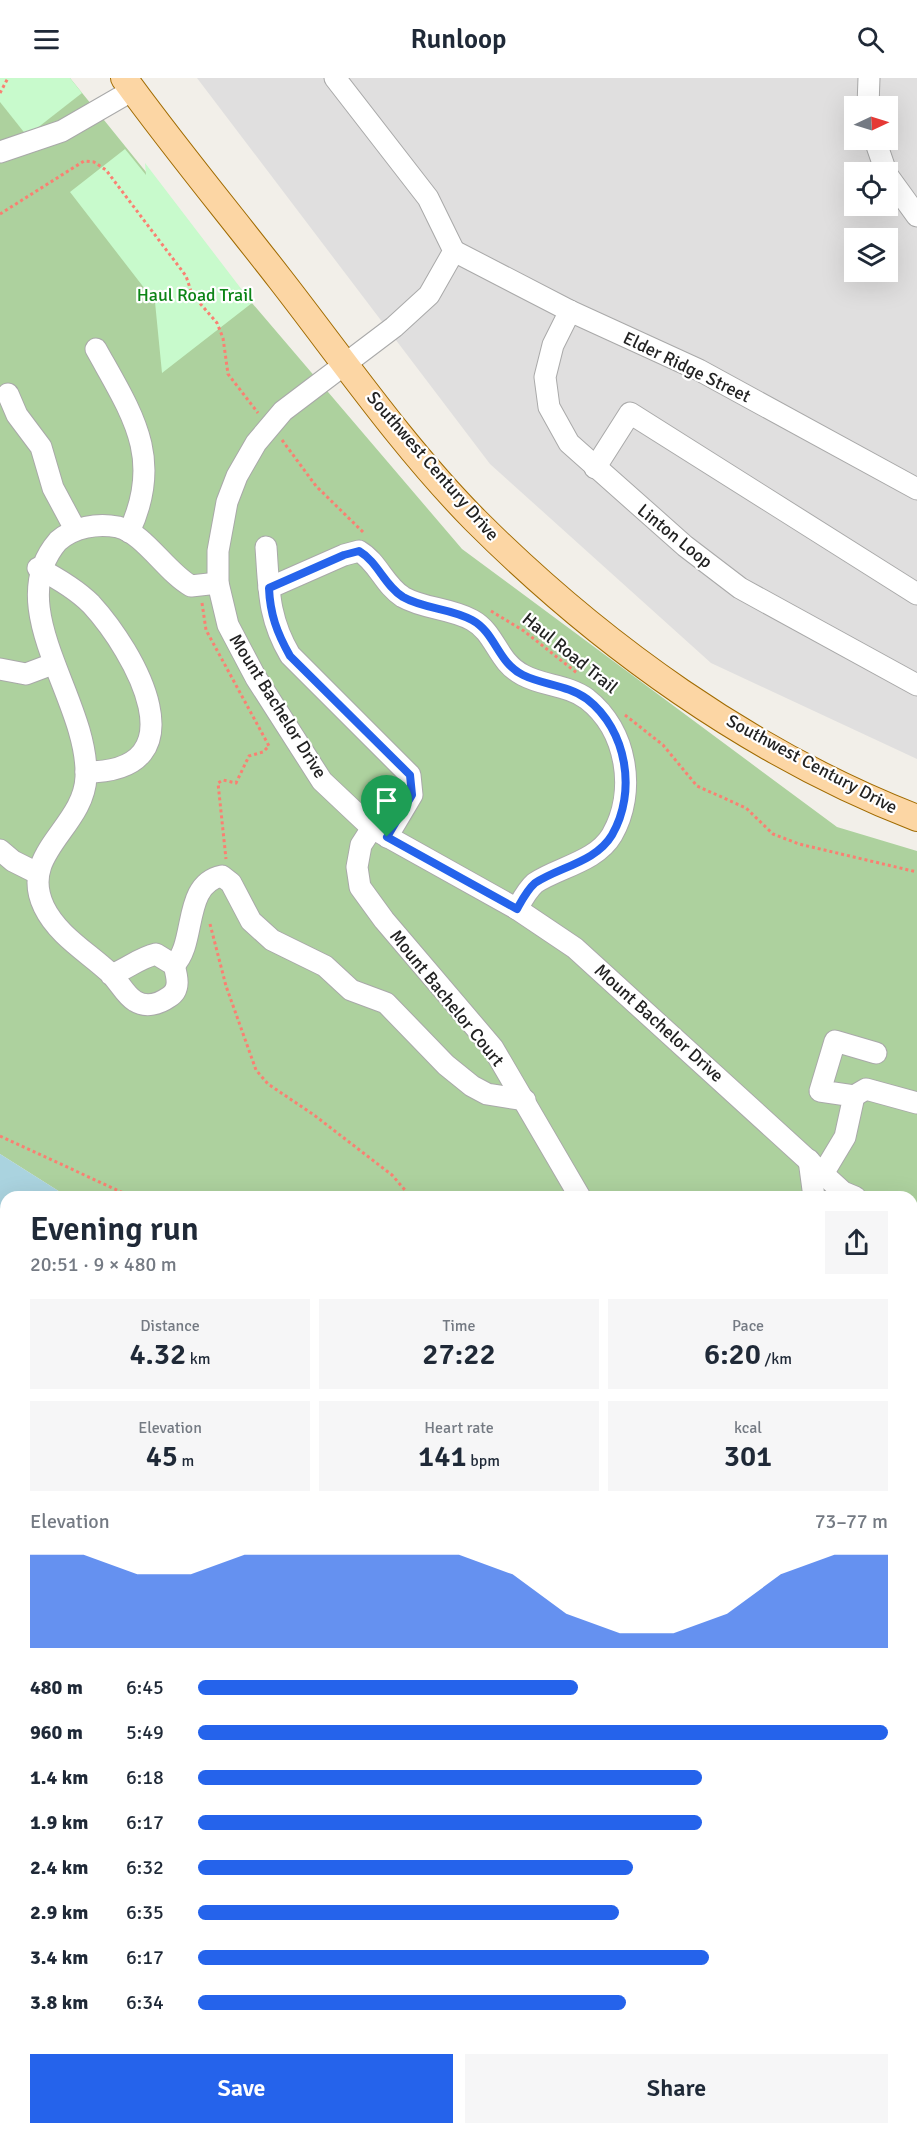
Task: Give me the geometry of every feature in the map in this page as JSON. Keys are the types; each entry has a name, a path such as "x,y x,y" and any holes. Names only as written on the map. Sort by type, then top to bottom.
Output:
{"main road":[{"name":"Southwest Century Drive","path":"129,84 406,441 474,518 542,582 614,642 736,727 839,783 917,818"}],"street":[{"path":"335,78 428,198 454,251"},
{"path":"868,96 869,78"},
{"path":"0,152 62,131 129,84"},
{"path":"898,189 917,216"},
{"name":"Elder Ridge Street","path":"454,251 570,311 699,370 917,489"},
{"name":"Mount Bachelor Drive","path":"454,251 429,295 346,364 283,411 251,451 227,502 218,551 218,583 228,625 255,678 322,781 380,832 517,909 575,948 842,1191"},
{"name":"Linton Loop","path":"570,311 553,345 545,377 549,406 569,443 685,546 740,588 917,685"},
{"path":"96,350 135,426 144,456 146,485 139,512 129,532"},
{"path":"8,394 17,415 41,447 53,488 75,529"},
{"path":"596,468 630,412 917,594"},
{"path":"218,583 191,586 183,582 129,532 118,527 75,529 54,545 38,568 33,580 36,627 50,665 79,727 86,772 83,796 72,819 50,845 37,873 38,888 46,910 63,932 111,975 135,1001 150,1005 173,995 177,986 174,965 184,949 195,901 213,880 222,876 231,883 251,921 272,939 325,966 351,990 387,1003 446,1065 472,1086 487,1094 525,1100"},
{"name":"Mount Bachelor Court","path":"266,547 270,610 276,632 290,656 410,775 412,795 380,832 361,845 357,867 360,887 384,920 493,1048 577,1191"},
{"path":"269,588 344,555 359,551 368,557 384,581 401,596 420,605 472,620 489,634 504,661 524,676 558,685 587,699 610,724 621,751 626,777 624,802 611,837 592,854 535,884 517,909"},
{"path":"38,568 66,584 91,604 134,663 149,697 152,729 148,745 138,757 120,769 86,772"},
{"path":"0,669 26,674 50,665"},
{"path":"0,850 13,861 37,873"},
{"path":"111,975 147,956 156,954 174,965"},
{"path":"876,1053 835,1041 820,1091 854,1096 866,1089 917,1103"},
{"path":"815,1191 817,1166 845,1137 854,1096"}],"path":[{"path":"0,93 8,78"},
{"path":"0,214 84,161 94,162 106,170 186,276 192,294 217,322 223,338 228,374 239,391 293,453 316,486 374,541"},
{"name":"Haul Road Trail","path":"486,609 524,631 560,656 584,679"},
{"name":"Haul Road Trail","path":"617,708 663,746 697,786 746,808 773,834 799,844 917,872"},
{"path":"0,1136 119,1191"}],"shaded area":[{"path":"197,78 917,78 917,759 711,663 490,464"}],"green space":[{"path":"0,78 70,78 252,303 462,549 837,827 917,851 917,1191 59,1191 0,1154"},
{"path":"0,78 70,78 82,93 27,136 0,102"},
{"name":"Haul Road Trail","path":"125,149 146,175 145,163 252,303 162,373 155,302 70,192"}],"water":[{"path":"0,1154 59,1191 0,1191"}],"route":[{"path":"359,551 368,557 384,581 401,596 420,605 472,620 489,634 504,661 524,676 558,685 587,699 610,724 621,751 626,777 624,802 611,837 592,854 535,884 525,894 517,909 387,837 408,807 413,784 410,775 290,656 276,632 270,610 269,588 344,555 359,551"}]}
